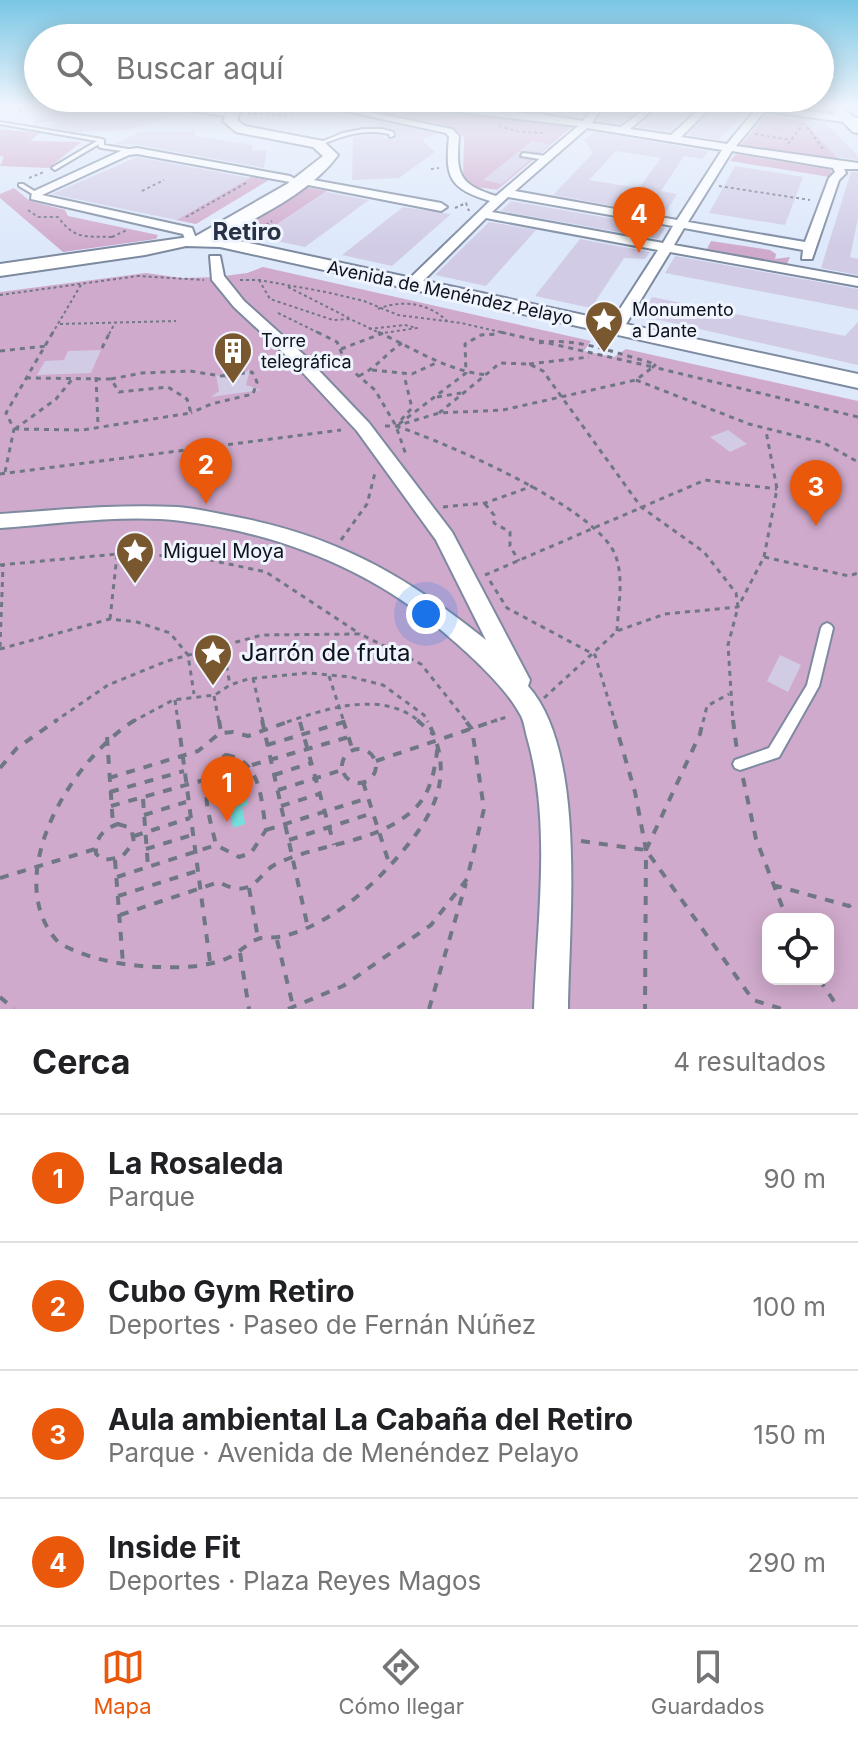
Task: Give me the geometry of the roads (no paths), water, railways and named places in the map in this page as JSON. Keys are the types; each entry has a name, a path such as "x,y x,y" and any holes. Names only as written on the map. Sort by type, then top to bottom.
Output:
{"main road":[{"path":"296,180 316,161 314,153"},
{"path":"190,246 228,228 330,158 329,153"},
{"name":"Avenida de Menéndez Pelayo","path":"0,278 190,246"},
{"name":"Avenida de Menéndez Pelayo","path":"0,270 190,246 277,256 411,285 618,338 858,381"}],"street":[{"path":"130,153 36,194 37,199 188,231 190,246"},
{"path":"138,153 441,207"},
{"path":"452,153 454,178 467,188 810,247"},
{"path":"411,285 477,215 552,153"},
{"path":"618,338 664,247 726,153"},
{"path":"752,153 858,178"},
{"path":"836,172 858,166"},
{"path":"802,272 836,172"},
{"path":"477,215 858,282"},
{"path":"215,259 219,280 239,304 298,358 368,434 445,537 532,709 549,765 555,837 551,1009"},
{"path":"0,521 108,514 180,514 274,531 367,568 423,602 481,650 532,709"}],"lane":[{"path":"55,168 80,153"},
{"path":"523,155 546,158"},
{"path":"21,185 36,194"},
{"path":"740,764 774,753 813,686 827,628"}],"place":[{"name":"Inside Fit","path":"639,253"},
{"name":"Monumento a Dante","path":"604,354"},
{"name":"Torre telegráfica","path":"233,385"},
{"name":"Cubo Gym Retiro","path":"206,504"},
{"name":"Aula ambiental La Cabaña del Retiro","path":"816,526"},
{"name":"Miguel Moya","path":"135,585"},
{"name":"Jarrón de fruta","path":"213,687"},
{"name":"La Rosaleda","path":"227,822"}],"district":[{"name":"Retiro","path":"247,232"}]}
